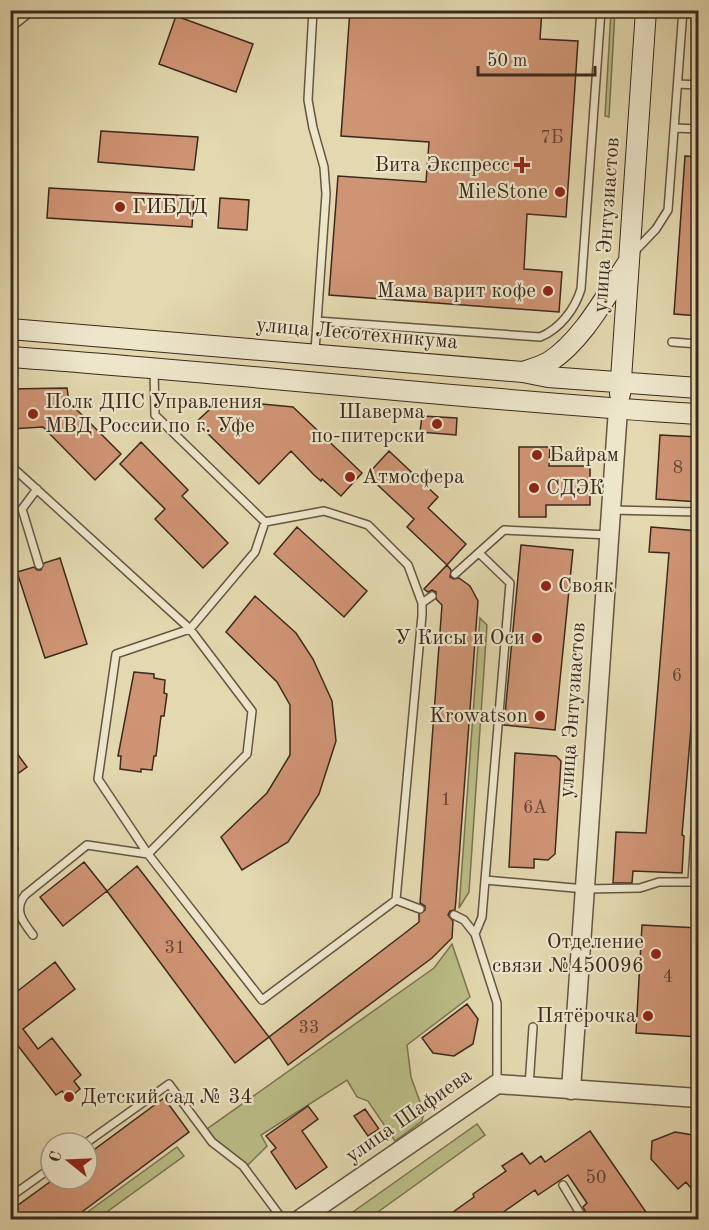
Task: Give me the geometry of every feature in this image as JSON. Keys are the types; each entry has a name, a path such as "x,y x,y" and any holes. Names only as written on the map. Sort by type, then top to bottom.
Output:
{"main road":[{"name":"улица Энтузиастов","path":"618,409 646,10"},
{"path":"523,372 549,362 569,346 591,319 628,259"},
{"name":"улица Лесотехникума","path":"10,329 523,372 548,377 699,388"},
{"path":"10,357 154,367 618,409 699,414"}],"street":[{"name":"улица Энтузиастов","path":"571,1090 618,409"},
{"name":"улица Шафиева","path":"299,1220 497,1084 699,1098"}],"lane":[{"path":"10,28 33,10"},
{"path":"313,10 308,100 326,180 314,354"},
{"path":"317,321 540,337 551,333 564,319 572,310 581,289 601,10"},
{"path":"628,259 656,229 668,210 683,10"},
{"path":"678,84 699,85"},
{"path":"675,128 699,129"},
{"path":"672,342 699,344"},
{"path":"154,367 154,415 265,522"},
{"path":"10,465 190,629 252,711 247,754 148,854"},
{"path":"37,489 22,509 39,565"},
{"path":"611,510 699,513"},
{"path":"324,511 368,525 408,565 422,603 396,900 262,1000 148,854 98,779 116,654 190,629 255,552 265,522 324,511"},
{"path":"455,574 480,554 504,530 609,535"},
{"path":"475,934 482,916 510,584 480,554"},
{"path":"422,603 432,596"},
{"path":"485,880 585,889 640,888 658,882 695,882 699,784"},
{"path":"33,935 20,917 21,900 87,845 148,854"},
{"path":"396,900 420,909"},
{"path":"454,915 464,920 475,934 497,1003 497,1084"},
{"path":"529,1086 534,1027"},
{"path":"99,1134 169,1084 212,1142 243,1166 283,1220"},
{"path":"10,1197 39,1176"},
{"path":"563,1185 584,1220"}],"green space":[{"path":"611,11 615,11 609,117 605,116"},
{"path":"480,618 487,625 469,892 459,908"},
{"path":"452,944 470,997 407,1045 411,1077 424,1113 422,1121 395,1141 368,1101 357,1097 347,1080 261,1135 267,1146 248,1165 215,1139 207,1129 434,968"},
{"path":"477,1124 485,1135 368,1219 343,1219"},
{"path":"177,1147 184,1156 97,1219 78,1219"}],"building":[{"path":"350,10 542,10 540,39 578,41 566,217 527,214 524,269 562,272 559,312 329,295 338,176 426,182 429,142 341,136"},
{"path":"176,16 253,44 236,92 159,64"},
{"name":"ГИБДД","path":"101,131 198,137 194,170 98,162"},
{"path":"685,156 699,157 699,316 674,314"},
{"name":"ГИБДД","path":"49,188 194,196 192,227 47,218"},
{"path":"220,198 249,200 247,230 218,228"},
{"path":"67,388 69,402 121,454 95,480 43,427 10,429 10,389"},
{"path":"220,400 293,407 362,473 341,496 314,475 291,451 259,484 196,422"},
{"path":"422,416 457,418 456,435 420,432"},
{"path":"660,435 699,437 699,502 656,499"},
{"path":"141,442 188,490 182,496 228,543 203,568 155,519 165,509 120,464"},
{"path":"519,447 550,447 549,466 590,466 590,505 546,505 546,517 519,517"},
{"path":"389,451 438,497 428,508 466,544 447,565 407,527 414,519 367,475"},
{"path":"297,527 367,591 344,617 274,554"},
{"path":"651,527 699,531 699,633 682,835 684,836 682,873 633,871 632,883 613,883 616,832 646,833 669,553 649,552"},
{"path":"521,545 573,550 555,730 504,725"},
{"path":"60,558 87,644 45,658 17,572 34,567 41,570 44,563"},
{"path":"447,565 451,570 450,577 459,578 470,586 478,601 455,910 450,911 448,915 453,921 452,938 432,958 288,1065 269,1037 419,922 419,914 425,910 425,906 420,903 442,605 436,599 436,592 432,590 428,592 424,589"},
{"path":"255,596 296,633 313,659 332,701 336,741 319,794 288,842 242,870 221,837 267,793 290,755 290,705 277,682 226,632"},
{"path":"134,672 154,674 154,678 165,680 164,693 167,694 152,770 141,769 141,772 120,769 121,756 118,756"},
{"path":"10,744 27,767 10,779"},
{"path":"515,753 556,756 561,761 555,854 548,860 534,859 534,868 509,867"},
{"path":"84,862 107,891 63,926 40,897"},
{"path":"137,866 269,1037 235,1063 107,891"},
{"path":"642,925 699,928 697,993 699,993 699,1037 636,1033"},
{"path":"55,962 75,989 23,1029 38,1049 52,1038 81,1075 74,1081 80,1089 68,1099 62,1091 56,1095 12,1038 10,1039 10,997"},
{"path":"467,1004 478,1019 473,1044 454,1056 433,1053 422,1038"},
{"path":"164,1098 189,1132 71,1220 10,1220 10,1211 39,1190 99,1191 99,1146"},
{"path":"308,1106 318,1119 302,1131 327,1167 296,1189 271,1152 276,1148 266,1136"},
{"path":"365,1109 379,1129 368,1136 354,1116"},
{"path":"590,1131 646,1212 636,1220 590,1220 583,1207 587,1203 568,1175 538,1195 535,1190 492,1220 442,1220 506,1171 502,1166 522,1153 530,1164 541,1156 545,1162"},
{"path":"675,1132 699,1136 699,1198 686,1182 678,1189 651,1159 652,1141"}],"place":[{"name":"Вита Экспресс","path":"522,165"},
{"name":"MileStone","path":"560,192"},
{"name":"ГИБДД","path":"120,207"},
{"name":"Мама варит кофе","path":"548,291"},
{"name":"Полк ДПС Управления МВД России по г. Уфе","path":"33,414"},
{"name":"Шаверма по-питерски","path":"437,424"},
{"name":"Байрам","path":"537,455"},
{"name":"Атмосфера","path":"350,477"},
{"name":"СДЭК","path":"534,488"},
{"name":"Свояк","path":"546,586"},
{"name":"У Кисы и Оси","path":"537,638"},
{"name":"Krowatson","path":"540,716"},
{"name":"Отделение связи №450096","path":"656,954"},
{"name":"Пятёрочка","path":"648,1016"},
{"name":"Детский сад № 34","path":"69,1097"}]}
